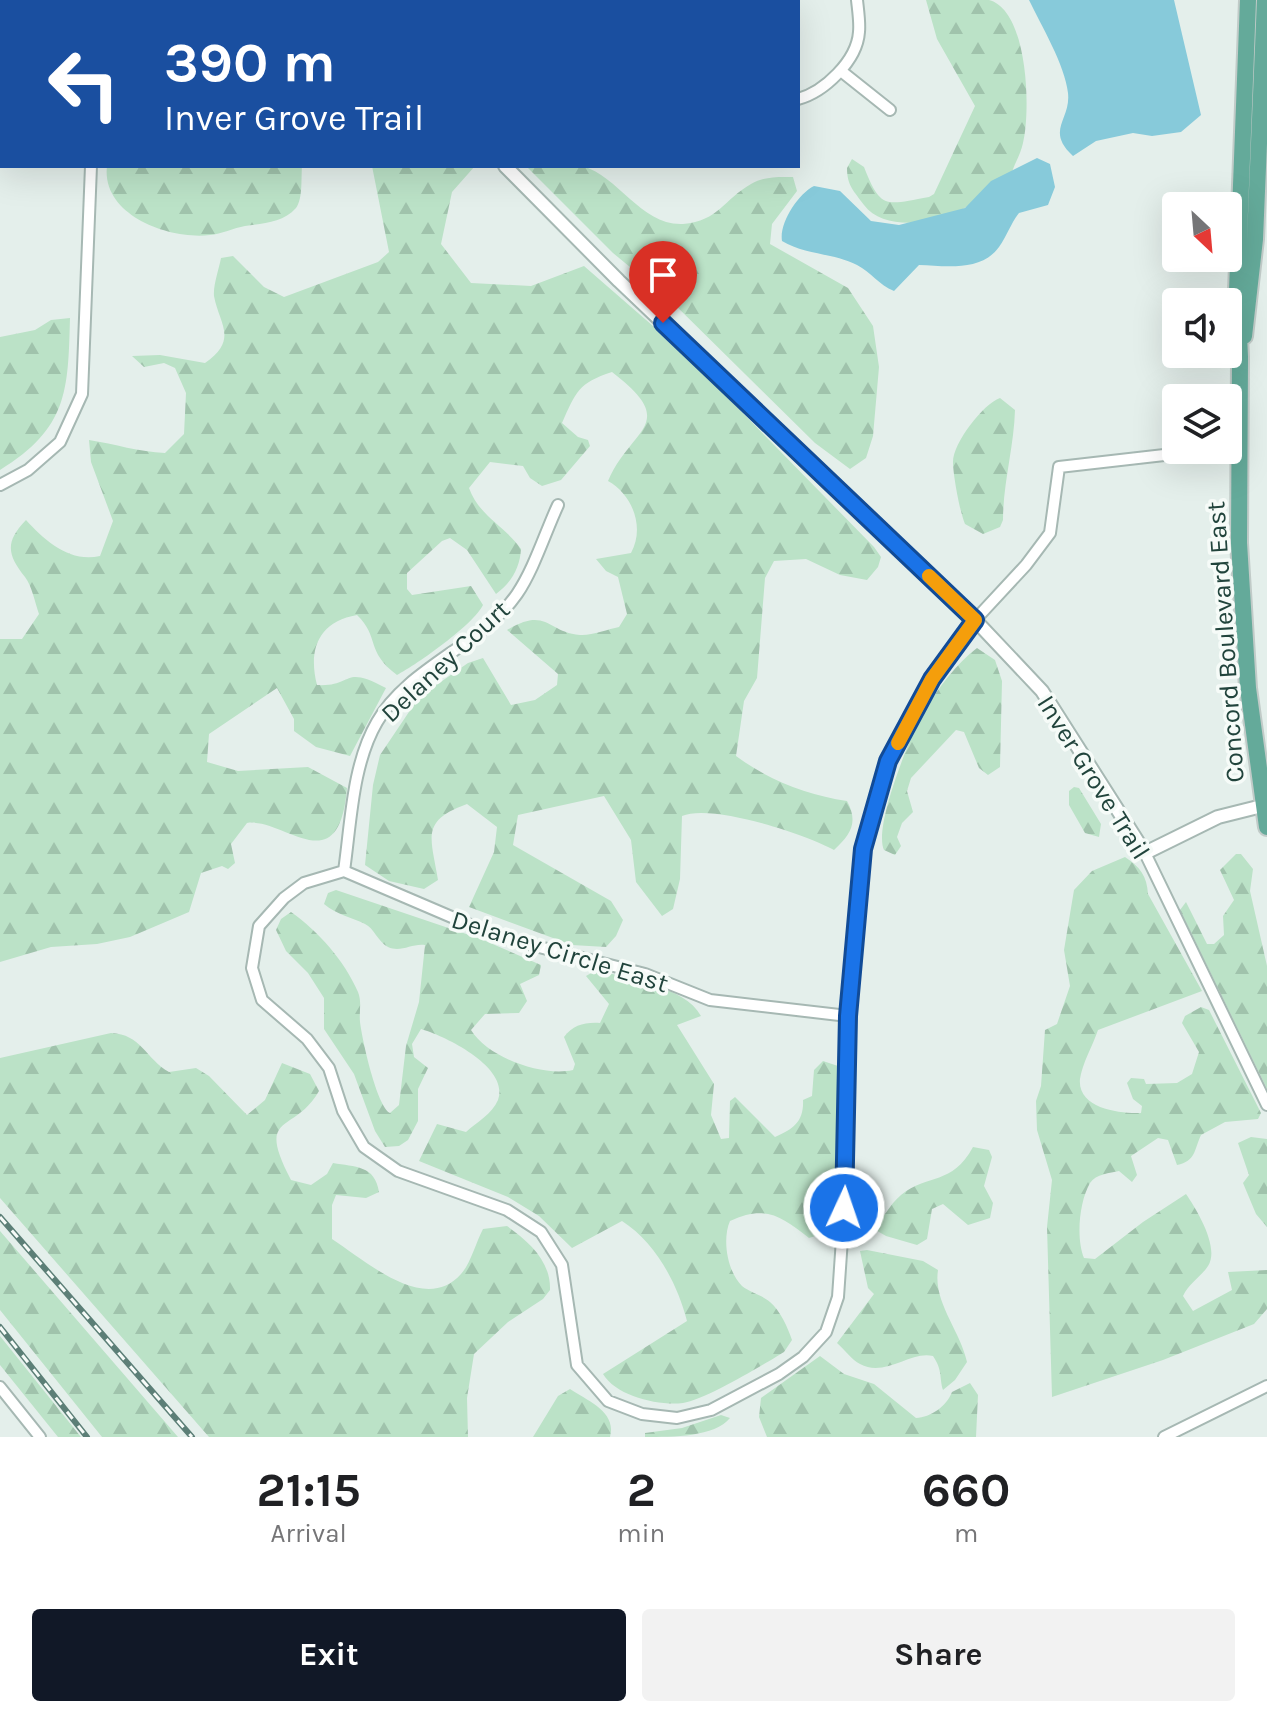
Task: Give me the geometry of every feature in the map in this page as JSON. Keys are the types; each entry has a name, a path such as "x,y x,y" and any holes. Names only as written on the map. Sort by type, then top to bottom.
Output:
{"main road":[{"path":"1248,0 1257,90"},
{"path":"1257,90 1265,0"},
{"name":"Concord Boulevard East","path":"1239,384 1255,239 1257,90"},
{"name":"Concord Boulevard East","path":"1237,464 1244,641 1267,827"}],"street":[{"path":"800,98 811,95 841,71 859,35 857,0"},
{"path":"841,71 890,110"},
{"path":"0,485 28,470 60,442 82,394 91,168"},
{"name":"Inver Grove Trail","path":"507,168 598,261 975,620 1042,691 1145,853 1267,1105"},
{"path":"344,871 304,883 284,898 259,926 252,968 262,1000 307,1039 329,1068 343,1111 364,1147 398,1171 507,1210 541,1232 562,1265 577,1365 608,1401 642,1414 677,1418 711,1410 779,1374 803,1357 826,1332 838,1297 848,1152 848,1016 863,849 888,761 932,679 975,620 1026,565 1050,533 1059,467 1162,455"},
{"name":"Delaney Court","path":"344,871 362,758 377,720 408,687 491,621 517,594 558,505"},
{"path":"1145,853 1218,817 1265,806"},
{"name":"Delaney Circle East","path":"344,871 496,936 645,974 710,1000 848,1016"},
{"path":"1164,1437 1267,1386"},
{"path":"0,1387 40,1437"}],"green space":[{"path":"926,0 989,0 1002,8 1012,22 1024,63 1025,128 1022,147 1012,172 995,181 969,205 939,218 897,222 873,214 854,192 847,174 852,159 864,167 875,191 886,201 903,202 929,197 934,194 975,106 937,39"},
{"path":"107,168 302,168 301,194 291,213 266,223 210,235 176,233 141,221 126,211 108,183"},
{"path":"372,168 473,168 452,192 441,244 471,283 531,286 584,266 684,353 874,547 881,557 878,567 867,580 840,575 806,559 774,561 765,578 757,678 744,701 736,756 789,785 847,801 851,809 851,828 834,850 758,822 714,814 682,816 680,879 673,909 662,916 636,882 631,840 604,796 518,815 513,845 611,901 623,920 616,936 606,947 572,945 469,907 494,852 497,827 467,804 452,810 435,824 432,842 438,880 424,889 389,881 365,865 373,785 380,755 419,697 468,663 483,658 511,705 535,700 557,685 558,674 507,630 520,623 539,620 569,633 589,634 619,627 627,614 618,577 606,571 596,559 631,553 635,543 636,523 630,503 608,481 638,437 647,416 644,404 633,390 612,372 592,380 580,390 562,423 578,437 588,440 590,446 561,480 542,486 530,478 523,466 490,462 469,488 479,506 521,549 517,569 501,590 496,594 467,550 450,538 442,541 407,573 407,589 412,595 471,586 483,605 457,633 397,675 380,659 368,630 357,615 333,624 325,631 315,649 317,685 329,685 354,677 386,688 350,756 316,747 294,731 294,719 277,688 209,734 207,762 238,771 308,767 347,788 342,817 333,834 322,840 308,840 262,824 247,823 231,844 235,863 228,869 222,866 201,873 189,912 130,937 97,944 51,947 0,962 0,639 22,639 39,614 30,585 12,555 14,536 26,520 41,535 68,553 100,556 113,521 91,462 89,440 165,453 184,434 186,393 175,368 164,363 144,367 132,356 160,355 205,363 215,354 224,339 214,296 221,258 233,256 264,287 284,297 378,262 389,252"},
{"path":"528,168 587,168 655,217 683,224 705,219 756,181 793,177 797,191 772,224 770,244 848,288 873,326 879,367 873,436 866,458 850,469 815,443 670,300 613,253"},
{"path":"70,318 68,367 60,406 39,439 0,470 0,337 35,330 51,320"},
{"path":"1000,398 1015,410 1003,520 1000,527 983,534 965,524 957,493 954,454 970,425 985,408"},
{"path":"977,648 995,660 1002,681 1000,767 988,775 979,768 964,732 956,730 911,778 907,791 913,812 902,823 897,837 901,846 895,855 884,850 882,838 888,802 903,758 936,693 955,668"},
{"path":"1079,788 1101,824 1099,837 1085,833 1069,805 1069,791"},
{"path":"1236,854 1241,854 1253,869 1250,891 1267,966 1267,1089 1180,910 1186,902 1207,944 1214,944 1224,935 1223,916 1234,900 1220,870"},
{"path":"1125,857 1142,872 1148,894 1202,991 1098,1030 1081,1073 1081,1089 1085,1097 1112,1111 1141,1113 1142,1106 1133,1099 1127,1083 1131,1078 1144,1079 1146,1084 1177,1083 1192,1074 1199,1052 1182,1023 1185,1016 1201,1007 1209,1010 1261,1113 1258,1119 1225,1122 1201,1135 1194,1154 1183,1163 1177,1165 1168,1140 1158,1138 1131,1156 1137,1175 1132,1182 1119,1171 1093,1180 1086,1191 1081,1210 1079,1231 1084,1258 1095,1259 1186,1194 1206,1229 1211,1249 1208,1266 1183,1296 1193,1311 1232,1290 1228,1272 1267,1270 1267,1309 1254,1324 1163,1360 1052,1397 1047,1227 1052,1180 1037,1130 1036,1101 1041,1086 1045,1030 1057,1024 1070,986 1064,950 1074,890 1092,871"},
{"path":"336,890 481,939 541,965 539,975 520,984 527,1001 519,1013 485,1014 471,1030 490,1049 532,1068 573,1070 575,1064 564,1037 580,1025 600,1023 609,1004 586,976 598,969 682,997 701,1016 677,1025 714,1084 711,1115 721,1139 729,1138 730,1101 735,1097 775,1137 788,1131 800,1119 803,1100 812,1096 814,1070 823,1061 838,1066 834,1221 822,1234 809,1238 773,1215 754,1214 730,1221 726,1237 727,1255 737,1280 774,1305 786,1325 792,1340 784,1352 719,1389 683,1403 638,1398 609,1382 603,1374 687,1321 664,1265 645,1241 622,1221 572,1248 539,1216 508,1197 419,1161 437,1124 466,1132 488,1114 498,1100 499,1088 485,1065 445,1038 421,1029 412,1044 414,1057 428,1068 418,1089 418,1121 408,1140 399,1146 385,1147 375,1131 354,1074 324,1029 324,998 308,973 286,951 276,930 281,919 291,912 321,938 346,969 359,996 360,1022 371,1072 380,1099 390,1113 399,1105 406,1046 419,1002 425,945 397,949 388,947 368,926 324,904 328,893"},
{"path":"111,1033 121,1034 136,1042 169,1072 196,1068 209,1076 247,1115 265,1100 282,1063 310,1074 319,1091 309,1105 277,1133 281,1158 291,1180 311,1185 327,1174 333,1163 363,1169 373,1177 379,1192 366,1198 336,1195 332,1205 332,1239 378,1271 413,1287 430,1289 447,1285 461,1274 483,1229 507,1226 531,1246 547,1270 550,1290 543,1299 508,1322 474,1354 467,1398 468,1437 209,1437 0,1198 0,1058"},
{"path":"1251,1137 1267,1139 1267,1227 1256,1214 1243,1183 1249,1175 1238,1143"},
{"path":"973,1147 989,1150 992,1157 984,1186 993,1203 990,1218 968,1225 943,1204 932,1209 927,1239 917,1245 886,1236 872,1228 901,1195 957,1168"},
{"path":"0,1231 178,1437 102,1437 0,1310"},
{"path":"860,1251 923,1261 938,1270 939,1293 967,1362 955,1380 943,1390 940,1370 933,1356 916,1357 879,1368 869,1367 857,1362 837,1343 874,1294 868,1288"},
{"path":"0,1336 81,1437 58,1437 0,1365"},
{"path":"820,1356 844,1374 874,1384 916,1418 937,1410 952,1392 970,1383 978,1395 976,1437 767,1437 759,1417 761,1398"},
{"path":"570,1389 605,1414 611,1428 610,1437 533,1437 558,1396"},
{"path":"721,1415 730,1418 704,1432 645,1437 645,1433 682,1428"}],"water":[{"path":"1029,0 1174,0 1201,115 1181,132 1152,136 1133,133 1096,141 1073,156 1065,147 1060,132 1068,102 1066,82 1058,58"},
{"path":"1037,158 1050,164 1055,187 1048,205 1019,213 992,255 962,266 919,265 894,291 857,265 782,241 783,226 791,210 802,195 814,186 840,191 871,221 899,225 965,208 991,181"}],"railway":[{"path":"0,1217 192,1437"},
{"path":"0,1327 87,1437"}],"slow traffic":[{"path":"898,743 932,679 975,620 929,576"}],"route":[{"path":"663,323 975,620 932,679 888,761 863,849 848,1016 848,1152 844,1208"}]}
